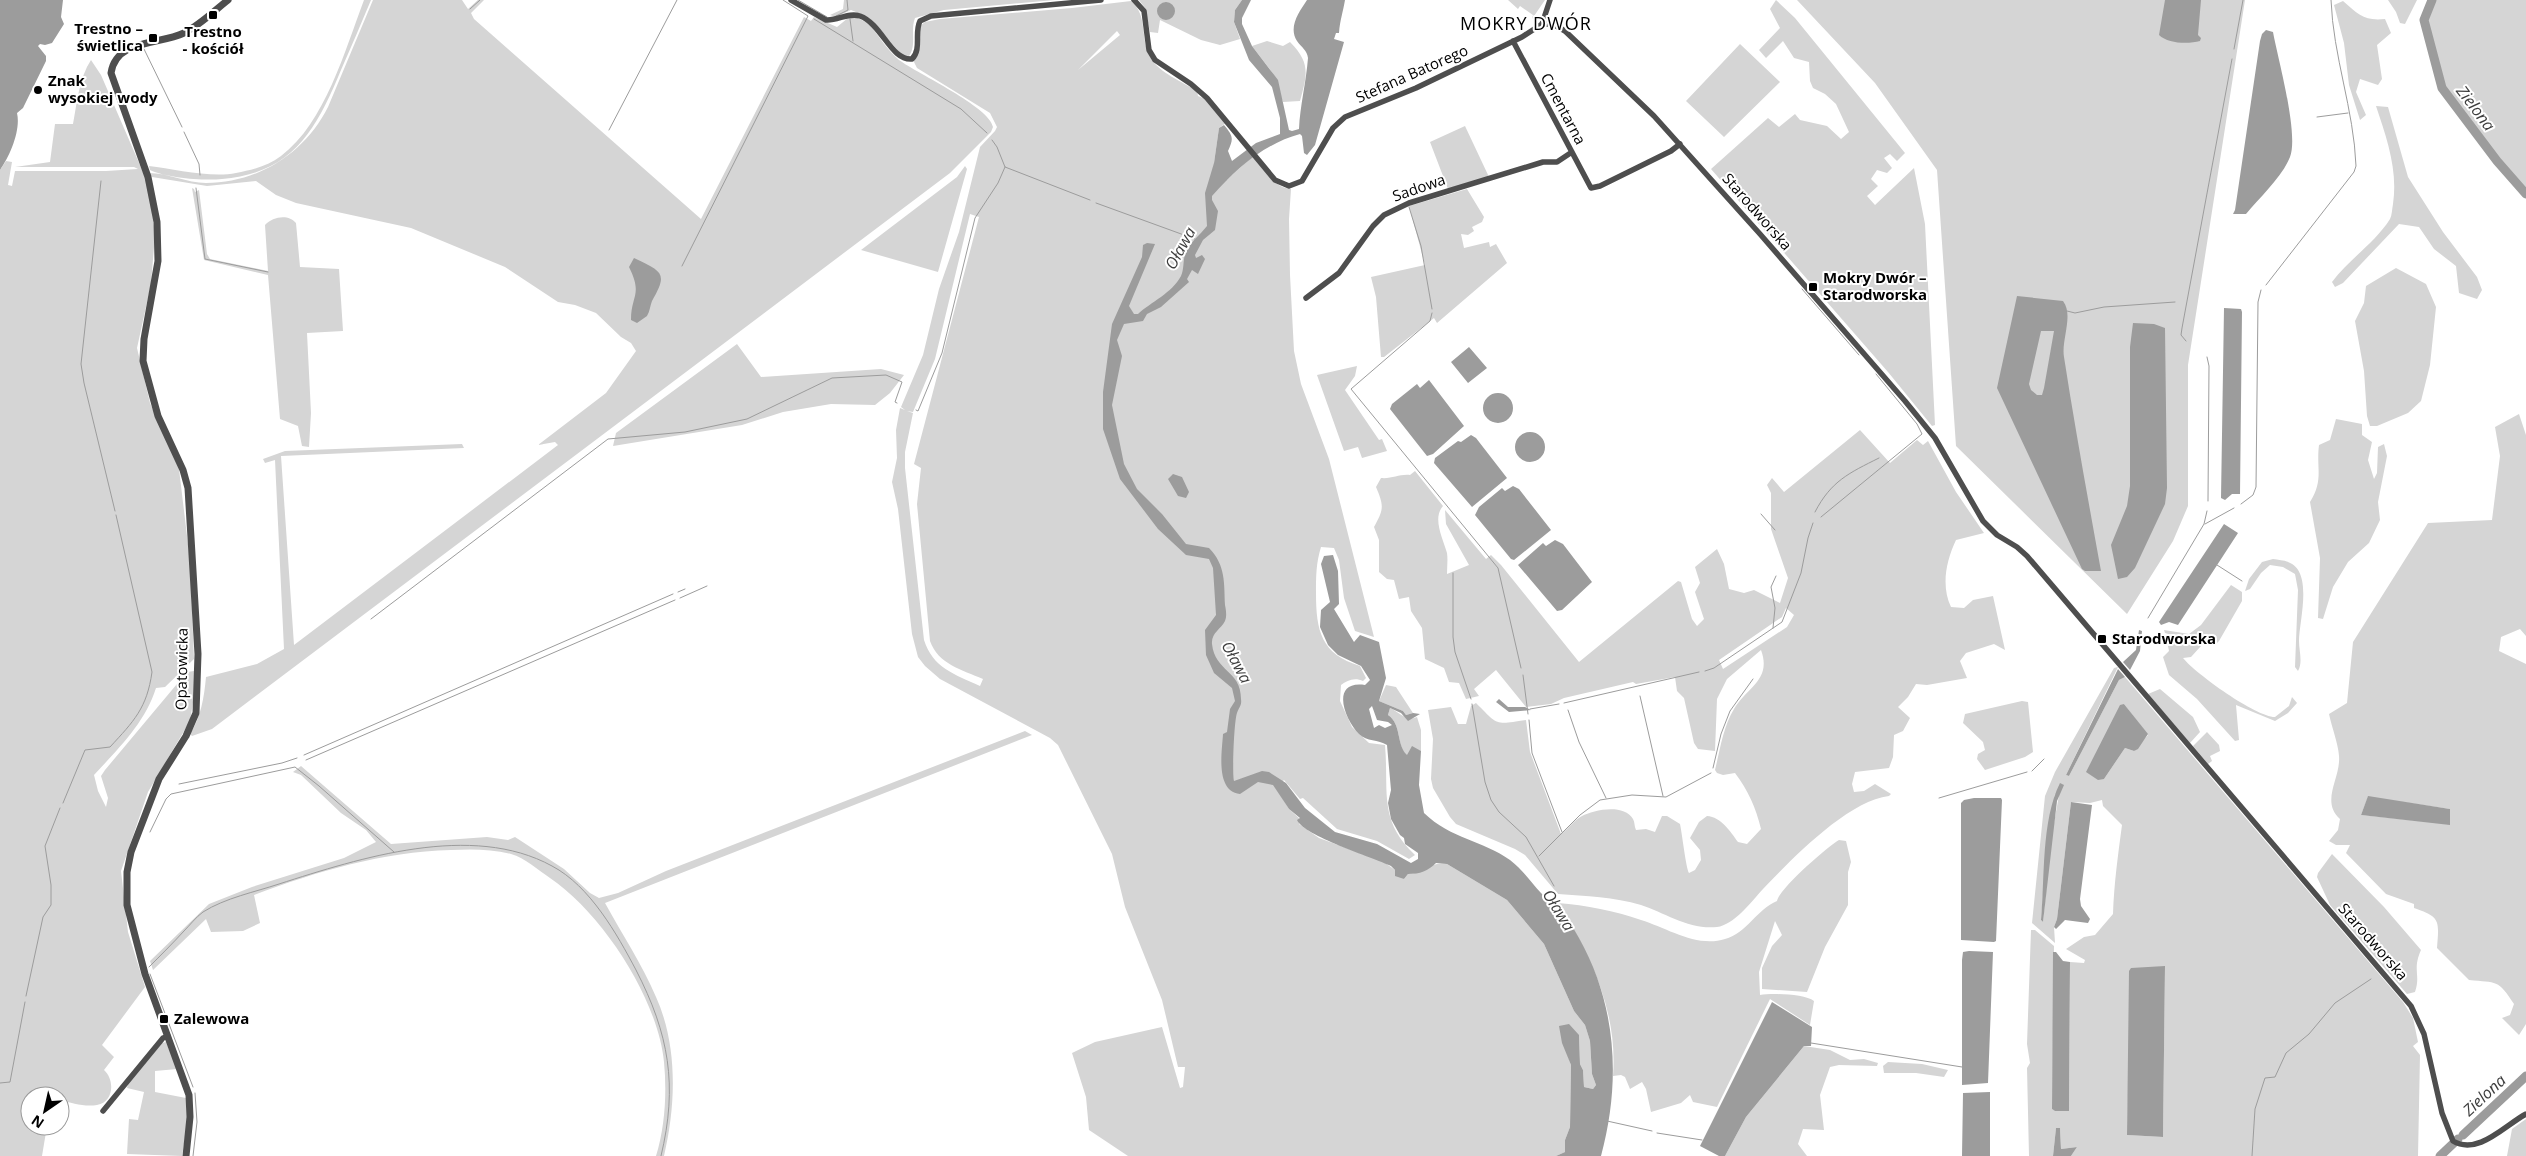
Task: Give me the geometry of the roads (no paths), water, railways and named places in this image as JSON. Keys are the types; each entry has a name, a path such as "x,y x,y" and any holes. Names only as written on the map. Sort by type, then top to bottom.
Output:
{"street":[{"name":"Opatowicka","path":"186,1156 190,1117 189,1095 130,922 127,872 131,852 159,779 193,722 198,701 198,654 188,488 183,470 158,416 143,361 158,252 154,203 145,167 111,78 114,61 124,50 184,33 228,0"},
{"path":"791,0 826,20 851,14 864,17 882,33 896,54 907,60 912,59 917,51 916,33 920,21 931,16 1101,0"},
{"name":"Stefana Batorego","path":"1134,0 1144,11 1149,50 1155,60 1198,89 1280,183 1294,186 1302,181 1329,134 1342,119 1416,88 1522,37 1542,24"},
{"path":"1542,24 1550,0"},
{"name":"Starodworska","path":"1542,24 1553,24 1565,31 1680,144 1888,381 1935,438 1984,521 1997,535 2023,552 2412,1006 2424,1034 2442,1113 2452,1139 2459,1145 2468,1148 2478,1146 2526,1114"},
{"path":"1518,51 1522,37"},
{"name":"Cmentarna","path":"1513,41 1593,188 1671,151 1680,144"},
{"name":"Sadowa","path":"1306,298 1340,273 1373,226 1384,215 1394,209 1543,162 1557,162 1572,152"},
{"path":"103,1110 163,1038 168,1036"}],"water":[{"path":"0,0 63,0 61,17 64,24 52,43 40,44 38,46 46,56 46,61 23,108 17,113 18,120 14,143 0,170"},
{"name":"Oława","path":"1242,0 1251,0 1242,18 1242,24 1252,46 1278,80 1289,130 1292,131 1299,129 1308,58 1297,41 1294,25 1307,0 1345,0 1339,33 1336,33 1334,39 1344,42 1315,145 1307,155 1304,153 1302,136 1300,134 1287,138 1252,158 1231,176 1212,196 1218,211 1215,230 1203,240 1195,255 1196,258 1202,255 1205,259 1198,274 1192,270 1187,279 1189,282 1161,307 1147,314 1143,321 1124,324 1117,340 1122,356 1112,405 1124,464 1137,489 1162,514 1186,544 1209,548 1219,561 1224,582 1226,617 1213,637 1212,644 1218,660 1233,676 1240,689 1241,703 1237,713 1234,736 1234,781 1262,771 1269,772 1286,783 1305,808 1335,832 1377,844 1411,863 1418,859 1418,853 1405,844 1404,838 1400,835 1391,819 1388,803 1391,790 1387,745 1362,737 1345,711 1343,702 1347,688 1354,685 1365,685 1370,680 1361,666 1338,655 1328,645 1320,627 1321,610 1330,602 1321,564 1324,556 1333,555 1338,571 1339,604 1334,609 1354,642 1360,635 1379,642 1386,678 1379,701 1403,711 1406,715 1420,714 1408,721 1401,713 1390,708 1388,715 1395,724 1401,746 1407,755 1412,746 1421,751 1419,785 1424,813 1434,822 1499,853 1515,864 1543,895 1558,904 1579,938 1592,964 1608,1017 1612,1045 1611,1100 1601,1156 1556,1156 1565,1152 1565,1140 1570,1127 1571,1065 1562,1043 1559,1026 1569,1024 1579,1035 1580,1064 1583,1070 1584,1087 1593,1089 1596,1085 1592,1074 1590,1041 1585,1025 1574,1011 1544,944 1507,900 1447,864 1436,863 1424,871 1408,874 1404,879 1395,876 1395,870 1391,866 1340,846 1312,833 1302,826 1297,820 1300,818 1289,809 1273,785 1258,782 1240,794 1232,791 1227,786 1223,778 1221,760 1223,734 1227,732 1230,709 1235,701 1232,688 1214,673 1206,655 1205,630 1216,615 1213,568 1209,559 1186,555 1158,529 1120,479 1103,429 1103,392 1112,324 1142,257 1143,245 1147,243 1155,244 1129,306 1134,314 1138,314 1177,282 1182,274 1184,257 1187,250 1207,226 1205,193 1214,163 1219,128 1224,125 1231,135 1232,140 1228,151 1232,161 1256,143 1280,134 1280,118 1272,87 1249,60 1234,22 1235,10","holes":["1372,706 1377,720 1388,722 1392,725 1385,728 1379,725 1374,728 1369,709"]},
{"path":"2165,0 2201,0 2198,35 2201,38 2200,41 2190,43 2179,42 2168,40 2159,35"},
{"path":"1166,2 1172,5 1175,11 1172,17 1166,20 1160,17 1157,11 1160,5"},
{"path":"2266,30 2273,32 2290,114 2292,146 2290,157 2282,172 2270,187 2246,214 2233,214 2260,41 2262,34"},
{"path":"634,258 657,270 661,279 647,316 637,323 631,320 636,289 629,267"},
{"path":"2017,296 2063,301 2067,313 2064,357 2101,571 2085,571 2082,569 1997,388","holes":["2041,331 2054,331 2044,388 2042,395 2037,395 2031,390 2029,384"]},
{"path":"2224,308 2241,309 2242,312 2240,494 2232,494 2225,500 2221,498"},
{"path":"2133,323 2154,324 2165,328 2167,488 2165,504 2135,568 2127,577 2118,579 2111,545 2127,506 2130,486 2130,347"},
{"path":"1469,347 1487,368 1468,383 1451,362"},
{"path":"1429,380 1464,426 1433,454 1427,456 1390,409 1392,404 1417,384 1420,388"},
{"path":"1498,393 1509,397 1513,408 1509,419 1498,423 1487,419 1483,408 1487,397"},
{"path":"1530,432 1541,436 1545,447 1541,458 1530,462 1519,458 1515,447 1519,436"},
{"path":"1471,435 1476,438 1507,478 1472,507 1434,463 1435,458 1458,441 1461,442"},
{"path":"1173,474 1182,477 1189,492 1186,498 1178,496 1168,479"},
{"path":"1513,486 1519,489 1551,530 1514,560 1511,559 1475,515 1479,507 1502,488 1505,491"},
{"path":"2224,524 2238,533 2178,625 2169,622 2161,625 2159,622"},
{"path":"1555,540 1563,544 1592,582 1562,610 1557,611 1518,565 1543,543 1546,546"},
{"path":"2139,630 2142,631 2140,651 2130,670 2123,662 2136,650"},
{"path":"2118,669 2125,677 2119,680 2069,776 2066,775"},
{"path":"1499,699 1508,707 1525,707 1531,710 1509,712 1496,702"},
{"path":"2124,704 2148,734 2138,749 2134,751 2125,748 2104,779 2098,780 2086,772 2120,705"},
{"path":"2060,783 2064,785 2057,801 2043,922 2041,920 2047,832 2054,798"},
{"path":"2368,796 2450,809 2450,825 2361,815"},
{"path":"2001,798 2002,800 1996,941 1994,942 1961,940 1961,803 1964,800"},
{"path":"2071,802 2092,805 2080,899 2081,906 2090,919 2088,923 2065,920 2056,929 2054,927 2057,919"},
{"path":"1963,952 1993,952 1988,1083 1962,1085 1962,960"},
{"path":"2053,952 2056,952 2063,961 2070,962 2069,1111 2055,1111 2052,1109"},
{"path":"2165,966 2163,1137 2127,1135 2129,971 2131,968"},
{"path":"1772,1002 1812,1027 1811,1046 1804,1046 1746,1117 1725,1156 1719,1156 1700,1146"},
{"path":"1990,1092 1990,1156 1962,1156 1963,1093"},
{"path":"2056,1128 2060,1128 2061,1149 2077,1147 2071,1156 2053,1156"}],"waterway":[{"path":"470,9 480,0"},
{"path":"609,130 677,0"},
{"path":"682,266 808,16 783,0"},
{"path":"798,0 827,17"},
{"path":"836,16 848,10 847,0"},
{"path":"2234,49 2243,0"},
{"path":"2266,285 2354,172 2356,166 2352,124 2335,42 2331,0"},
{"name":"Zielona","path":"2432,0 2424,20 2442,88 2497,161 2526,194"},
{"path":"814,19 961,109 987,133"},
{"path":"850,19 853,41"},
{"path":"144,49 182,127"},
{"path":"2186,341 2181,335 2182,328 2232,59"},
{"path":"2317,117 2348,113"},
{"path":"184,132 199,164 200,175"},
{"path":"992,140 1005,167 1090,200"},
{"path":"916,410 918,411 942,353 975,218 998,183 1005,167"},
{"path":"101,181 81,364 115,511"},
{"path":"196,188 205,259 268,272"},
{"name":"Oława","path":"1096,203 1195,239"},
{"path":"1409,207 1421,246 1432,309"},
{"path":"1802,289 1859,355"},
{"path":"2241,504 2253,495 2256,487 2258,302 2261,290"},
{"path":"2067,311 2075,313 2104,307 2175,302"},
{"path":"1432,313 1430,321 1351,389 1498,568 1521,668"},
{"path":"2207,357 2209,366 2208,501"},
{"path":"1821,517 1922,434 1917,424 1876,374"},
{"path":"371,619 608,439 685,432 747,419 832,378 886,375 902,382 895,402 897,403"},
{"path":"1815,512 1834,485 1859,468 1879,458"},
{"path":"2205,524 2234,508"},
{"path":"2148,618 2204,524 2207,511"},
{"path":"1761,514 1775,530"},
{"path":"63,803 85,750 110,747 133,721 143,705 150,684 152,672 116,515"},
{"path":"1705,671 1714,668 1782,622 1801,573 1813,523"},
{"path":"2217,565 2242,581"},
{"path":"1453,573 1453,637 1455,652 1471,699"},
{"path":"1773,628 1775,608 1771,587 1776,576"},
{"path":"680,598 707,586"},
{"path":"678,592 685,589"},
{"path":"304,755 673,594"},
{"path":"306,760 675,600"},
{"path":"1564,703 1699,672"},
{"path":"1523,675 1528,714"},
{"path":"1713,768 1721,734 1730,711 1753,679"},
{"path":"1640,696 1663,796"},
{"name":"Oława","path":"1472,704 1485,782 1491,800 1499,812 1526,837 1554,886"},
{"path":"1530,709 1559,704"},
{"path":"1568,710 1579,742 1606,798"},
{"path":"1529,720 1532,753 1562,832"},
{"path":"179,784 282,763 297,758"},
{"path":"2032,771 2044,759"},
{"path":"150,832 166,799 171,794 295,767 394,852"},
{"path":"1939,798 2027,772"},
{"path":"1539,856 1580,815 1600,800 1632,795 1666,797 1711,773"},
{"path":"26,996 43,917 51,905 51,885 45,846 60,808"},
{"path":"149,967 203,912 230,899 311,874 380,855 416,849 452,846 487,847 521,853 552,866 566,875 590,898 620,941 647,993 663,1038 669,1083 669,1106 661,1156"},
{"path":"150,974 193,1087"},
{"path":"2252,1156 2255,1109 2265,1078 2275,1077 2286,1053 2309,1034 2335,1003 2371,979"},
{"path":"0,1083 10,1082 25,1002"},
{"path":"1811,1043 1962,1067"},
{"name":"Zielona","path":"2463,1135 2526,1076"},
{"path":"193,1156 197,1122 195,1093"},
{"path":"1607,1121 1652,1131"},
{"path":"1657,1133 1702,1140"},
{"name":"Zielona","path":"2440,1156 2458,1139"}],"place":[{"name":"Trestno - kościół","path":"213,15"},
{"name":"Trestno – świetlica","path":"153,38"},
{"name":"Znak wysokiej wody","path":"38,90"},
{"name":"Mokry Dwór – Starodworska","path":"1813,287"},
{"name":"Starodworska","path":"2102,639"},
{"name":"Zalewowa","path":"164,1019"}],"district":[{"name":"MOKRY DWÓR","path":"1526,24"}]}
